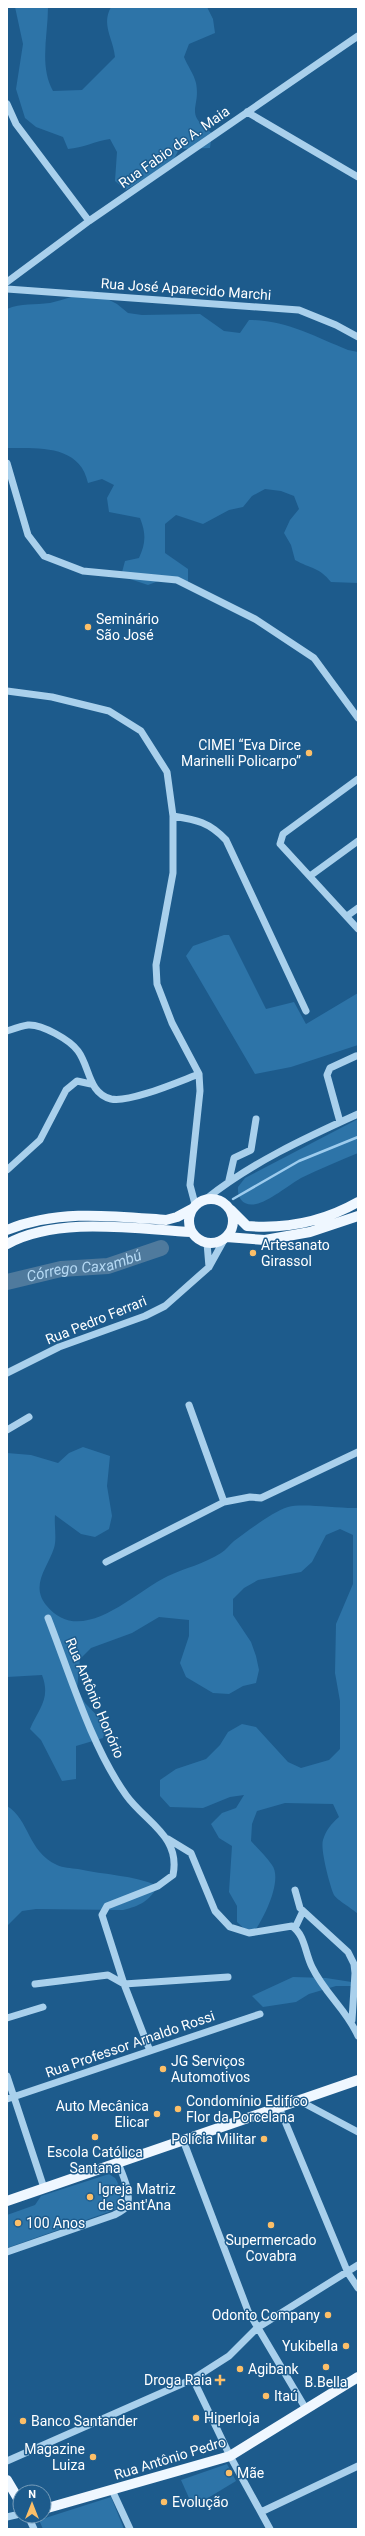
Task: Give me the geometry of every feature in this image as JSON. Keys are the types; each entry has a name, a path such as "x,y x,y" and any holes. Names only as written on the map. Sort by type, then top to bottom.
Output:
{"main road":[{"path":"7,1230 50,1218 78,1215 166,1220 177,1217 206,1199 219,1200 230,1208 247,1226 274,1228 314,1221 358,1202"},
{"path":"194,1207 188,1220 191,1232 195,1237 207,1243 225,1239 265,1240 310,1232 358,1216"},
{"path":"225,1239 233,1226 233,1214 230,1208"},
{"path":"7,1244 39,1232 90,1226 191,1232"},
{"path":"7,2201 358,2080"},
{"name":"Rua Antônio Pedro","path":"52,2507 230,2456 358,2377"}],"street":[{"name":"Rua Fabio de A. Maia","path":"7,282 89,221 358,36"},
{"path":"7,104 16,124 89,221"},
{"path":"247,112 358,177"},
{"name":"Rua José Aparecido Marchi","path":"7,289 299,310 336,325 358,337"},
{"path":"7,463 28,535 44,556 64,565 83,571 177,580 255,618 314,658 358,718"},
{"path":"7,691 52,697 109,711 140,731 167,772 173,816 173,873 156,965 157,984 172,1023 199,1074 200,1091 190,1185 194,1207"},
{"path":"358,779 283,834 280,844 358,929"},
{"path":"173,816 198,820 214,827 226,840 306,1011"},
{"path":"310,876 358,841"},
{"path":"347,916 358,908"},
{"path":"7,1031 29,1025 56,1033 78,1051 88,1071 91,1084"},
{"path":"340,1122 327,1075 330,1068 356,1056"},
{"path":"7,1170 40,1140 66,1090 77,1081 91,1084 102,1094 112,1099 134,1097 199,1074"},
{"path":"206,1199 229,1180 291,1146 358,1114"},
{"path":"229,1180 234,1158 251,1150 256,1119"},
{"name":"Rua Pedro Ferrari","path":"7,1374 59,1347 145,1316 165,1306 209,1267 225,1239"},
{"path":"207,1243 209,1267"},
{"path":"189,1405 224,1502"},
{"path":"7,1430 29,1417"},
{"path":"106,1562 224,1502 250,1497 261,1498 358,1452"},
{"name":"Rua Antônio Honório","path":"48,1618 104,1759 127,1796 168,1839 175,1863 173,1875 158,1886 107,1906 103,1910 102,1915 124,1984 150,2051"},
{"path":"168,1839 191,1853 215,1911 230,1927 249,1933 292,1926 295,1928 300,1934 311,1966 329,1996 352,2020 358,2036"},
{"path":"295,1890 300,1908 348,1952 354,1964 356,1973 352,2020"},
{"path":"295,1928 303,1911"},
{"path":"35,1984 108,1975 124,1984 228,1977"},
{"path":"7,2018 43,2007"},
{"name":"Rua Professor Arnaldo Rossi","path":"10,2098 260,2014"},
{"path":"7,2076 10,2098 44,2188"},
{"path":"298,2100 358,2132"},
{"path":"279,2107 348,2273 358,2288"},
{"path":"183,2140 248,2311 306,2409"},
{"path":"7,2252 122,2211 127,2206 128,2199 118,2163"},
{"path":"7,2461 193,2379 229,2356 257,2328 348,2273 358,2265"},
{"path":"193,2379 230,2456 270,2529"},
{"path":"261,2512 358,2466"},
{"path":"112,2490 130,2529"}],"shaded area":[{"path":"15,7 48,7 45,61 46,71 53,91 82,90 115,57 107,26 108,14 111,7 207,7 213,19 215,33 189,44 184,57 196,83 196,115 203,126 212,133 210,148 179,149 173,161 126,190 115,181 117,152 110,139 68,149 63,137 36,127 25,118 16,89 23,44"},
{"path":"92,291 117,304 128,313 142,315 200,314 224,331 240,333 249,320 275,323 300,330 348,350 358,352 358,583 331,582 319,571 295,560 291,545 284,533 290,520 299,509 294,496 281,491 265,489 252,496 243,507 229,510 203,524 176,515 165,524 165,553 188,569 188,584 161,580 148,585 121,576 125,561 139,558 144,543 144,533 140,518 109,512 107,498 114,485 102,479 88,483 83,470 76,461 67,455 56,451 31,448 7,448 7,309 23,305 50,303"},
{"path":"224,935 229,935 266,1009 294,1002 306,1024 358,993 358,1045 291,1067 255,1074 186,956 193,946"},
{"path":"358,1119 358,1153 301,1178 261,1203 251,1205 244,1203 240,1198 238,1187 245,1178"},
{"path":"83,1447 110,1456 107,1486 112,1516 109,1529 95,1537 81,1534 55,1515 55,1544 40,1583 42,1598 46,1605 60,1617 75,1621 91,1619 107,1613 168,1576 215,1557 253,1527 282,1509 295,1506 358,1508 358,1914 334,1895 326,1868 322,1845 323,1840 329,1827 339,1817 333,1804 285,1803 257,1811 252,1824 251,1841 272,1865 275,1872 275,1880 271,1899 263,1918 254,1932 249,1933 237,1922 237,1906 229,1892 232,1846 219,1838 211,1824 222,1813 236,1808 244,1795 230,1797 203,1808 170,1807 160,1796 160,1780 176,1769 206,1759 220,1745 228,1732 242,1724 256,1727 288,1762 301,1768 329,1760 340,1749 340,1701 335,1673 336,1624 353,1584 353,1535 340,1529 326,1535 312,1562 301,1572 258,1580 244,1588 233,1599 233,1615 251,1642 256,1656 259,1670 256,1683 243,1686 229,1694 213,1693 186,1677 180,1663 189,1636 189,1620 159,1617 132,1633 91,1648 80,1659 77,1689 85,1703 106,1725 103,1738 76,1746 76,1779 62,1781 41,1740 30,1729 45,1697 42,1675 7,1677 7,1453 31,1455 58,1463 69,1453"},
{"path":"7,1806 15,1812 40,1852 47,1859 57,1865 129,1877 158,1886 151,1896 144,1902 123,1910 36,1909 22,1911 7,1926"},
{"path":"293,1977 326,1978 358,1983 358,1986 336,1986 309,1994 296,2002 263,2007 252,1996"},
{"path":"109,2174 115,2178 121,2194 117,2209 7,2248 7,2215 35,2205 41,2196"},
{"path":"227,2464 236,2481 193,2507 181,2480"},
{"path":"111,2497 124,2529 43,2529 41,2524 52,2524 52,2516"}],"waterway":[{"name":"Córrego Caxambú","path":"233,1199 299,1161 358,1137"},
{"name":"Córrego Caxambú","path":"7,1282 61,1269 108,1266 161,1248"}],"place":[{"name":"Seminário São José","path":"88,627"},
{"name":"CIMEI “Eva Dirce Marinelli Policarpo”","path":"309,753"},
{"name":"Artesanato Girassol","path":"253,1253"},
{"name":"JG Serviços Automotivos","path":"163,2069"},
{"name":"Condomínio Edifíco Flor da Porcelana","path":"178,2109"},
{"name":"Auto Mecânica Elicar","path":"157,2114"},
{"name":"Escola Católica Santana","path":"95,2137"},
{"name":"Polícia Militar","path":"264,2139"},
{"name":"Igreja Matriz de Sant'Ana","path":"90,2197"},
{"name":"100 Anos","path":"18,2223"},
{"name":"Supermercado Covabra","path":"271,2225"},
{"name":"Odonto Company","path":"328,2315"},
{"name":"Yukibella","path":"346,2346"},
{"name":"B.Bella","path":"326,2367"},
{"name":"Agibank","path":"240,2369"},
{"name":"Droga Raia","path":"220,2380"},
{"name":"Itaú","path":"266,2396"},
{"name":"Hiperloja","path":"196,2418"},
{"name":"Banco Santander","path":"23,2421"},
{"name":"Magazine Luiza","path":"93,2457"},
{"name":"Mãe","path":"229,2473"},
{"name":"Evolução","path":"164,2502"}]}
